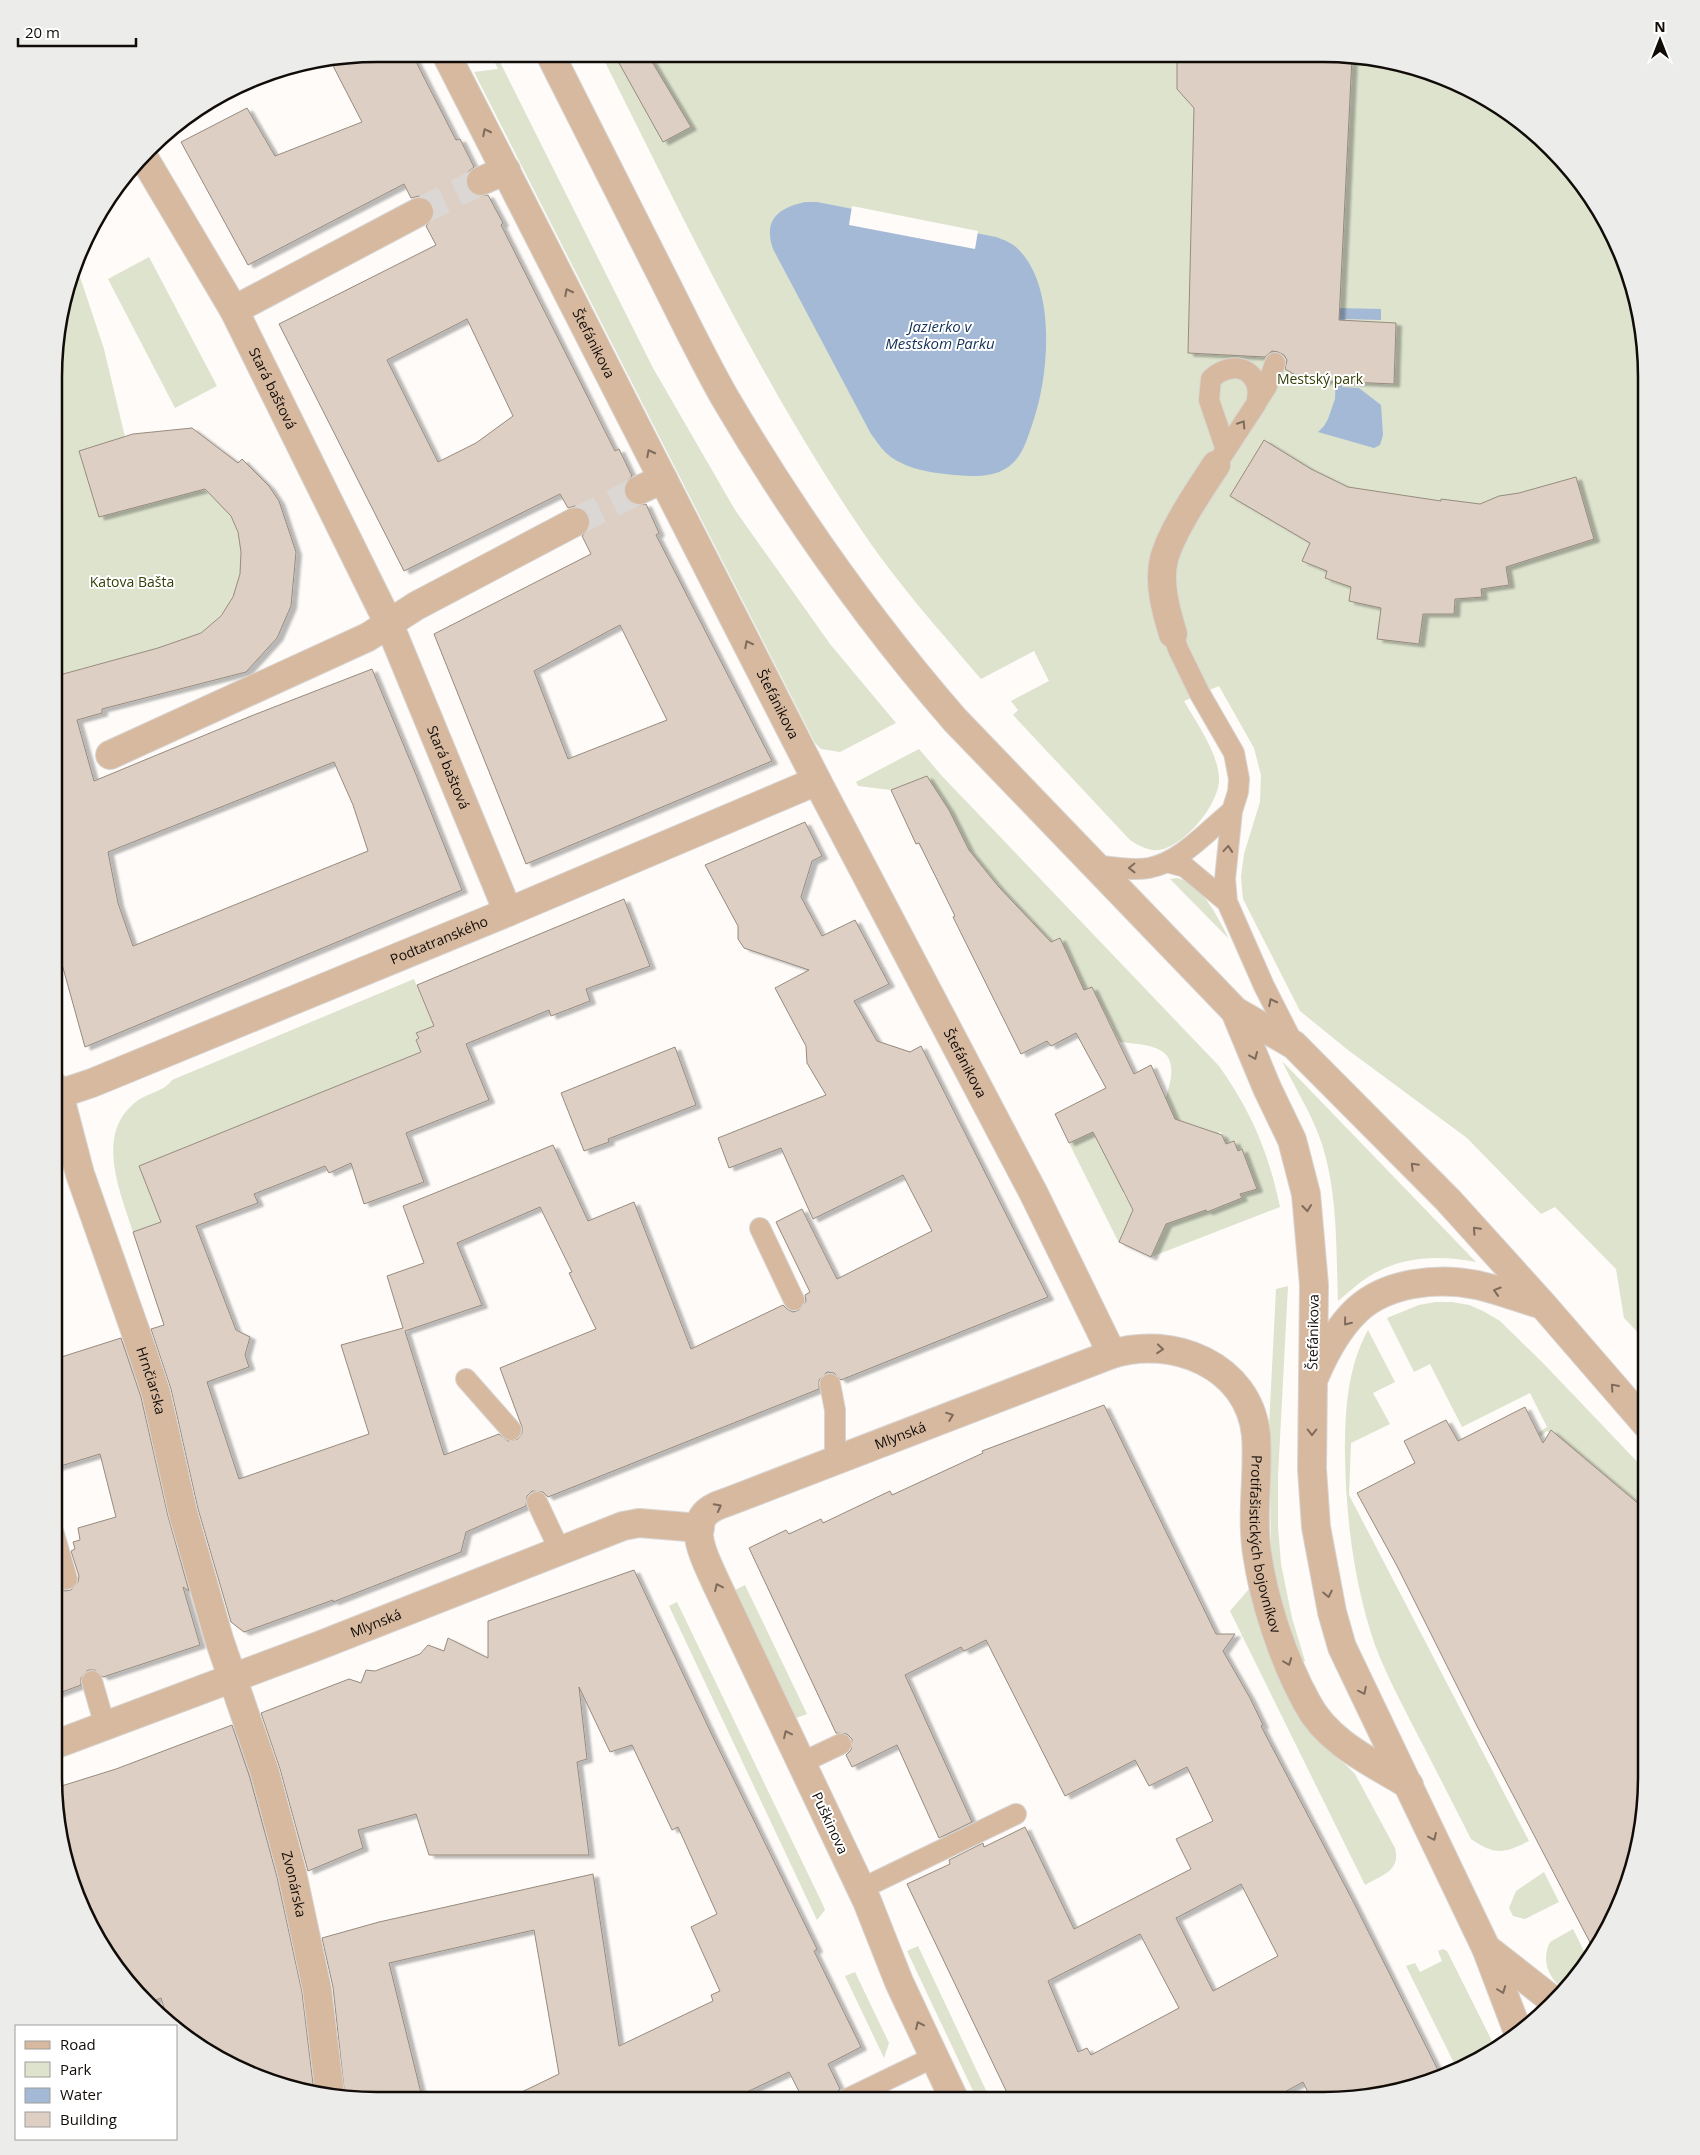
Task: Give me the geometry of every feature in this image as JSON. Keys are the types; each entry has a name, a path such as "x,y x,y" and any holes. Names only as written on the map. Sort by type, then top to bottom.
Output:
{"street":[{"name":"Štefánikova","path":"450,62 818,781 1034,1194 1112,1354"},
{"name":"Štefánikova","path":"554,62 724,396 785,496 854,595 917,676 955,720 1235,1011 1294,1045 1448,1200 1543,1305 1638,1415"},
{"name":"Stará baštová","path":"147,163 234,310 389,624 508,912"},
{"path":"481,181 506,170"},
{"path":"234,310 419,212"},
{"path":"1173,634 1164,596 1164,558 1176,532 1221,457"},
{"path":"639,490 663,479"},
{"path":"110,754 368,637 416,606 575,522"},
{"name":"Podtatranského","path":"62,1089 92,1083 508,912 818,781"},
{"name":"Štefánikova","path":"1235,1011 1267,1088 1292,1140 1306,1194 1314,1285 1312,1384"},
{"name":"Hrnčiarska","path":"62,1108 80,1174 156,1393 183,1513 218,1639 232,1679"},
{"name":"Štefánikova","path":"1312,1384 1323,1357 1357,1310 1375,1297 1398,1287 1426,1282 1476,1285 1543,1305"},
{"name":"Protifašistických bojovníkov","path":"1112,1354 1147,1348 1185,1352 1222,1372 1243,1397 1251,1415 1256,1435 1255,1523 1259,1568 1275,1624 1296,1682 1312,1712 1330,1734 1344,1745 1409,1785"},
{"name":"Mlynská","path":"62,1742 232,1679 631,1525 658,1524 701,1537 706,1514 715,1507 1112,1354"},
{"path":"1312,1384 1312,1468 1316,1527 1332,1612 1342,1647 1486,1948 1516,2026"},
{"name":"Puškinova","path":"701,1537 716,1583 861,1890 899,1982 951,2092"},
{"name":"Zvonárska","path":"232,1679 265,1773 294,1882 318,1989 329,2089"},
{"path":"1486,1948 1548,1997"}],"lane":[{"path":"1221,457 1256,404 1266,386 1275,363"},
{"path":"1221,457 1209,400 1211,379 1225,370 1245,370 1253,375 1258,382 1259,394 1256,404"},
{"path":"1173,634 1178,650 1200,694 1234,753 1239,779 1238,792 1232,811 1225,879 1227,902 1264,986 1294,1045"},
{"path":"1095,865 1124,869 1149,868 1167,862 1185,852 1232,811"},
{"path":"1167,862 1185,868 1227,902"},
{"path":"760,1228 794,1300"},
{"path":"466,1379 511,1430"},
{"path":"830,1384 835,1410 835,1460"},
{"path":"537,1502 560,1551"},
{"path":"62,1562 67,1579"},
{"path":"92,1681 104,1726"},
{"path":"801,1763 841,1744"},
{"path":"861,1890 1016,1814"},
{"path":"862,2092 934,2057"}],"green space":[{"path":"495,62 500,62 653,368 735,510 830,644 896,723 840,752 821,749 815,743 474,72 498,69"},
{"name":"Mestský park","path":"605,62 1322,62 1364,65 1424,79 1462,95 1498,116 1514,128 1559,170 1584,202 1614,257 1627,296 1637,357 1638,1333 1624,1318 1616,1269 1555,1207 1541,1214 1467,1138 1348,1050 1300,1011 1243,899 1241,877 1244,854 1260,802 1261,775 1254,748 1219,686 1184,701 1215,757 1219,777 1214,799 1199,822 1179,841 1159,850 1140,846 1130,840 1013,715 1018,710 1011,701 1049,681 1034,651 981,679 888,567 860,528 788,414 723,296"},
{"path":"149,257 217,386 175,408 108,279"},
{"name":"Katova Bašta","path":"79,275 104,349 125,437 79,451 99,515 202,490 210,494 229,513 237,529 242,559 238,584 228,606 212,625 188,639 172,645 62,674 62,378 65,336"},
{"path":"919,749 941,775 1219,1066 1241,1100 1257,1133 1270,1168 1280,1207 1151,1257 1166,1224 1206,1208 1208,1212 1241,1198 1240,1194 1257,1189 1242,1149 1238,1151 1234,1141 1226,1144 1221,1132 1198,1141 1200,1135 1196,1126 1184,1122 1175,1125 1159,1100 1166,1097 1170,1081 1171,1069 1169,1060 1164,1053 1157,1049 1120,1042 1092,987 1081,991 1074,968 1060,938 1047,944 969,850 947,807 927,776 891,790 858,786 856,782"},
{"path":"1177,878 1186,881 1202,894 1229,939 1170,879"},
{"path":"414,979 434,1026 416,1033 419,1038 416,1041 421,1052 139,1166 161,1222 133,1232 117,1181 113,1146 116,1129 124,1114 137,1101 165,1087 172,1080"},
{"path":"1282,1061 1476,1262 1448,1258 1407,1261 1381,1270 1368,1277 1338,1301 1334,1202 1327,1163 1314,1123"},
{"path":"1093,1132 1126,1191 1123,1193 1133,1210 1119,1243 1069,1143"},
{"path":"1288,1286 1278,1476 1278,1527 1281,1564 1292,1618 1305,1661 1298,1663 1284,1623 1271,1549 1269,1427 1276,1289"},
{"path":"1435,1302 1452,1302 1469,1305 1500,1321 1638,1463 1638,1506 1550,1433 1547,1431 1540,1437 1538,1433 1547,1427 1530,1393 1462,1427 1430,1364 1414,1372 1387,1318 1419,1305"},
{"path":"1368,1330 1395,1382 1373,1393 1390,1424 1351,1443 1349,1495 1529,1841 1506,1850 1499,1851 1486,1848 1471,1839 1388,1675 1375,1645 1368,1622 1352,1551 1345,1455 1347,1407 1351,1375"},
{"path":"745,1585 807,1714 796,1718 735,1590"},
{"path":"1249,1589 1252,1589 1333,1752 1355,1774 1395,1848 1396,1856 1393,1867 1384,1875 1365,1885 1230,1611"},
{"path":"677,1602 823,1905 825,1910 817,1920 669,1606"},
{"path":"1544,1872 1559,1902 1525,1919 1513,1916 1509,1908 1516,1891"},
{"path":"1573,1929 1585,1952 1559,1985 1550,1975 1546,1962 1547,1949 1550,1942"},
{"path":"918,1946 987,2092 974,2092 907,1951"},
{"path":"1443,1949 1447,1951 1493,2042 1454,2064 1406,1966 1415,1963 1420,1972 1442,1961 1438,1951"},
{"path":"855,1972 889,2043 884,2058 845,1976"}],"water":[{"name":"Jazierko v Mestskom Parku","path":"805,202 817,202 996,237 1019,250 1031,267 1039,287 1044,310 1046,334 1045,359 1038,406 1023,450 1011,465 999,472 984,476 937,473 906,465 891,457 881,448 871,434 773,249 770,230 775,217 787,208"},
{"path":"1338,308 1381,309 1381,320 1345,319 1342,387 1359,388 1381,405 1383,435 1380,445 1374,448 1318,432 1328,419 1335,399"}],"pier":[{"path":"852,206 978,231 975,249 849,225"}],"building":[{"path":"378,62 416,62 456,140 460,139 474,167 468,172 466,179 467,188 472,194 479,196 488,195 503,223 501,225 615,451 619,449 632,476 624,488 625,497 630,503 637,505 646,504 659,533 656,535 772,761 526,864 434,634 591,554 582,536 588,530 591,523 589,515 583,509 575,506 568,508 560,494 404,571 279,324 436,245 426,226 432,220 435,213 433,205 427,199 419,196 411,198 404,184 248,265 181,142 247,108 275,156 362,122 333,66","holes":["467,319 513,416 476,443 438,462 387,360","620,625 667,720 568,759 534,671"]},
{"path":"618,62 652,62 691,127 663,142"},
{"path":"1177,62 1322,62 1352,64 1339,320 1396,323 1394,384 1304,380 1285,369 1287,360 1284,355 1272,351 1265,357 1188,353 1194,108 1177,89"},
{"path":"192,428 238,463 242,459 269,486 279,501 296,552 291,606 277,638 246,672 102,709 102,713 77,720 94,781 251,716 372,669 462,890 85,1047 62,964 62,674 158,648 201,633 221,616 233,597 240,574 241,552 238,532 231,516 205,489 99,517 79,451 133,434","holes":["334,762 353,805 368,851 133,946 118,903 108,852"]},
{"path":"1264,440 1311,469 1348,487 1441,501 1441,499 1480,504 1499,496 1519,493 1576,477 1594,539 1506,567 1509,585 1481,589 1482,597 1455,599 1454,614 1423,614 1419,644 1377,639 1381,608 1349,601 1351,587 1325,578 1327,571 1302,561 1310,543 1230,496"},
{"path":"927,776 949,810 969,850 998,886 1051,942 1060,938 1084,990 1092,987 1134,1074 1151,1065 1175,1119 1222,1135 1226,1144 1234,1141 1238,1151 1242,1149 1257,1189 1240,1194 1242,1198 1207,1212 1206,1210 1166,1224 1151,1257 1119,1242 1133,1210 1093,1132 1069,1143 1055,1114 1106,1088 1076,1033 1051,1046 1047,1041 1021,1054 953,917 955,916 919,843 916,844 891,790"},
{"path":"805,822 822,856 812,861 801,897 822,936 855,920 889,984 854,1001 877,1041 910,1052 921,1046 1048,1297 841,1380 834,1373 827,1372 819,1380 819,1389 548,1497 543,1492 532,1491 527,1496 526,1506 466,1532 461,1552 333,1602 333,1600 244,1632 231,1622 198,1509 171,1389 151,1329 164,1325 133,1232 161,1222 139,1166 421,1052 416,1040 419,1038 416,1033 434,1026 417,985 624,899 650,966 586,989 590,1001 551,1016 549,1010 466,1044 489,1100 406,1133 424,1182 364,1204 351,1163 329,1173 325,1166 254,1194 258,1203 196,1226 236,1330 250,1337 245,1355 249,1367 207,1382 239,1479 369,1434 341,1345 403,1328 387,1276 424,1263 403,1206 553,1145 588,1221 634,1202 691,1349 783,1305 793,1312 799,1310 806,1301 805,1295 810,1292 776,1222 802,1209 837,1279 932,1231 903,1175 813,1219 781,1148 729,1168 718,1138 826,1095 807,1063 806,1046 775,988 809,970 744,948 738,939 738,926 705,865","holes":["540,1207 572,1272 569,1273 596,1329 500,1368 522,1427 522,1433 518,1439 508,1441 499,1434 444,1455 405,1331 482,1305 457,1243"]},
{"path":"675,1047 696,1105 608,1139 609,1142 584,1151 561,1093"},
{"path":"121,1338 141,1397 168,1516 189,1591 183,1587 200,1645 103,1677 95,1670 88,1670 81,1678 81,1685 62,1692 62,1589 65,1591 71,1590 78,1582 79,1576 71,1551 75,1549 73,1542 80,1540 78,1528 116,1517 100,1454 62,1466 62,1357"},
{"path":"1104,1405 1216,1634 1235,1634 1223,1651 1250,1698 1263,1725 1261,1726 1353,1901 1438,2071 1404,2082 1343,2092 1308,2092 1303,2082 1285,2092 1007,2092 907,1884 950,1864 949,1860 983,1843 984,1847 1025,1827 1074,1929 1191,1869 1176,1839 1213,1821 1187,1767 1149,1786 1135,1760 1065,1796 986,1640 964,1651 961,1647 905,1675 972,1822 939,1838 897,1745 852,1767 846,1755 851,1750 852,1739 847,1734 836,1733 749,1548 786,1530 789,1534 821,1519 823,1523 890,1491 892,1495 983,1453 982,1451","holes":["1241,1884 1278,1956 1213,1991 1176,1918","1140,1934 1179,2008 1091,2055 1087,2048 1078,2052 1048,1981"]},
{"path":"1525,1407 1543,1443 1551,1430 1638,1503 1638,1778 1635,1819 1621,1879 1605,1917 1590,1943 1476,1724 1397,1566 1357,1493 1415,1463 1404,1441 1446,1420 1458,1441"},
{"path":"634,1570 712,1735 817,1949 814,1951 861,2047 828,2064 840,2089 837,2092 799,2092 789,2072 747,2092 522,2092 559,2074 534,1930 389,1963 421,2092 344,2091 333,1987 322,1938 379,1922 593,1874 619,2046 713,2001 711,1995 720,1991 691,1927 717,1914 678,1827 672,1830 632,1745 610,1752 579,1687 587,1759 577,1762 589,1855 429,1855 416,1814 358,1830 363,1848 308,1871 280,1769 261,1713 349,1679 361,1683 366,1670 375,1671 420,1654 428,1645 444,1651 448,1638 488,1658 488,1621"},
{"path":"232,1725 250,1778 277,1877 302,1992 313,2085 296,2082 257,2069 202,2039 164,2009 161,1998 155,2000 116,1953 95,1917 79,1879 65,1819 62,1786 116,1769"}],"tunnel":[{"path":"419,212 481,181"},
{"path":"575,522 639,490"}]}
